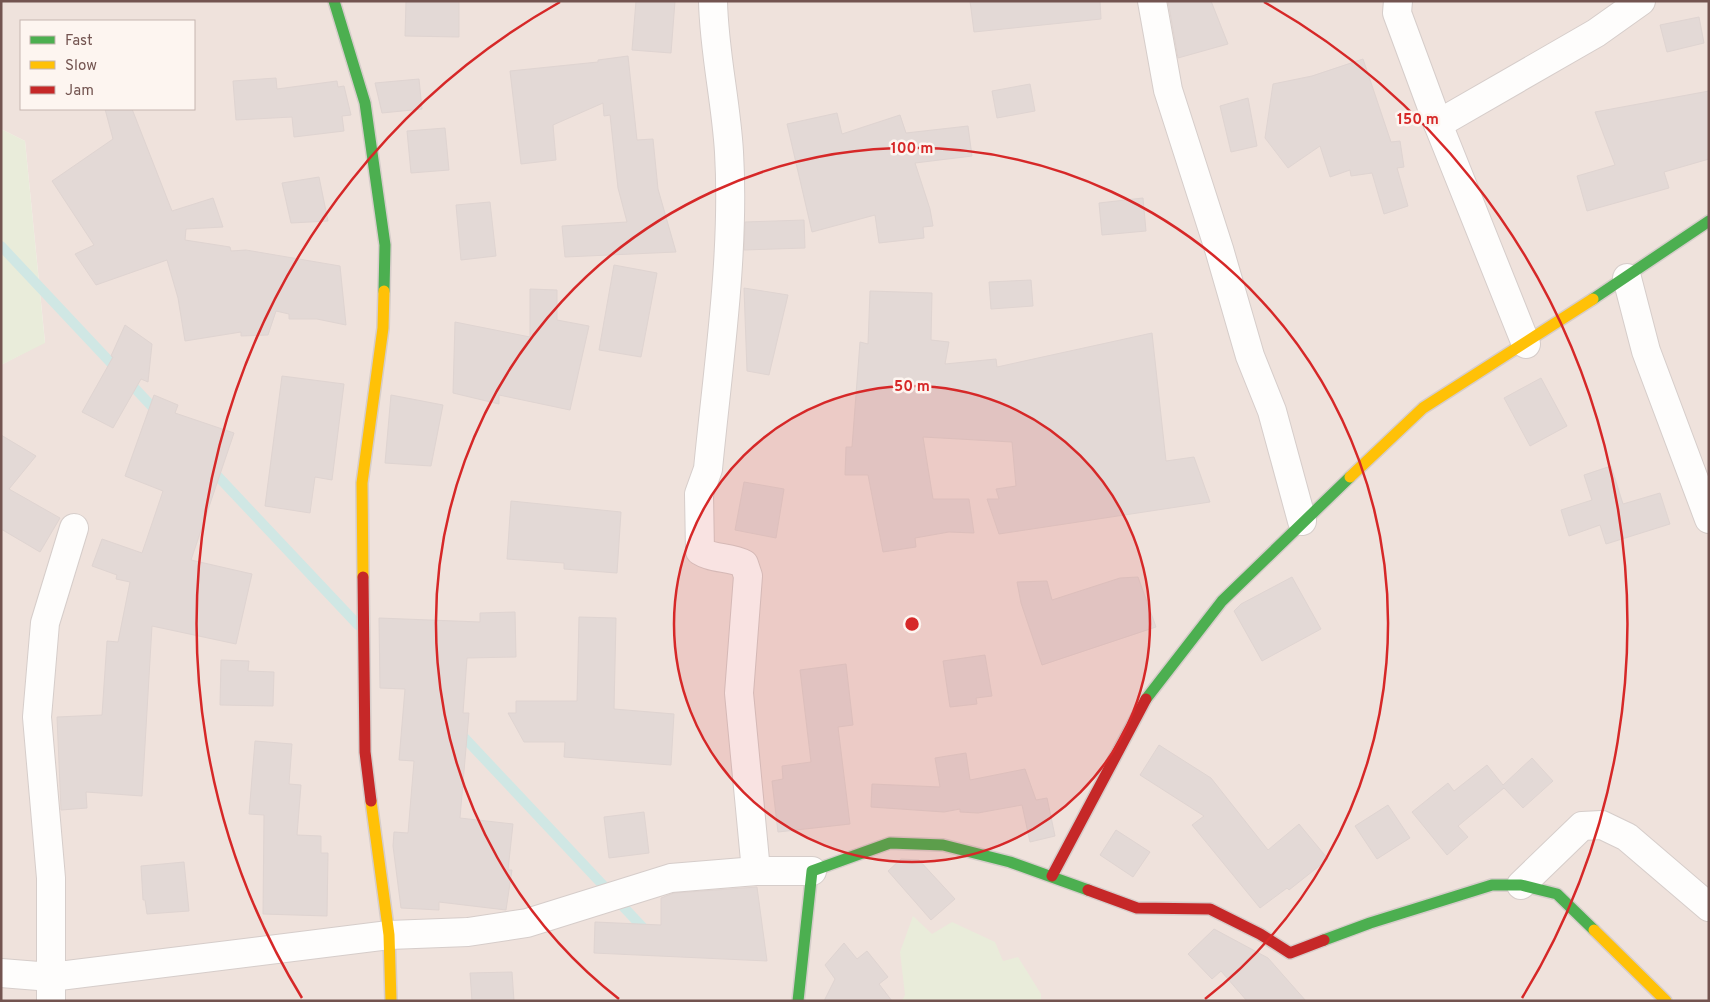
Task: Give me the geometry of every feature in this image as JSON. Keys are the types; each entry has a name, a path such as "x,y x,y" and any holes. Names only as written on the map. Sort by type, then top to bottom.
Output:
{"street":[{"path":"334,1 366,103 385,245 383,328 362,483 365,752 389,935 390,1001"},
{"path":"713,1 713,27 729,152 728,263 708,469 699,494 700,551 710,556 737,560 744,564 748,576 739,693 756,871"},
{"path":"1152,1 1168,90 1219,249 1250,356 1272,411 1302,521"},
{"path":"1398,1 1397,13 1438,124 1526,344"},
{"path":"1438,124 1596,33 1641,1"},
{"path":"1052,876 1150,691 1222,601 1302,521 1423,408 1627,278 1709,221"},
{"path":"1627,278 1646,351 1709,519"},
{"path":"51,989 51,878 37,718 44,623 74,528"},
{"path":"1521,885 1582,826 1602,826 1627,837 1709,908"},
{"path":"1,973 51,989 389,935 468,932 527,923 671,878 756,871 812,871 890,843 943,845 1010,862 1137,908 1210,909 1260,934 1290,953 1370,923 1492,885 1521,885 1557,894 1666,1001"},
{"path":"798,1001 812,871"}],"shaded area":[{"path":"1,1 1709,1 1709,1001 1,1001 1,365 45,342 25,141 1,129"}],"green space":[{"path":"1,129 25,141 45,343 1,365"},
{"path":"913,916 932,934 952,922 995,942 1003,961 1018,957 1041,994 1041,1001 902,1001 905,995 900,952"}],"building":[{"path":"406,1 459,1 459,37 405,36"},
{"path":"636,1 675,1 671,53 632,50"},
{"path":"970,1 1100,1 1101,19 974,32"},
{"path":"1168,1 1211,1 1228,44 1178,58"},
{"path":"1699,17 1704,43 1667,52 1660,25"},
{"path":"628,56 637,140 653,139 658,189 676,252 565,257 562,226 627,222 618,188 610,115 604,116 603,103 553,125 556,160 521,164 510,71 598,62 598,60"},
{"path":"1363,59 1391,142 1400,141 1404,167 1397,168 1408,206 1384,214 1372,173 1351,176 1350,170 1330,177 1320,146 1288,168 1265,138 1273,84 1312,76"},
{"path":"276,78 277,89 337,81 338,87 344,86 351,115 342,116 344,131 294,137 292,117 236,120 233,81"},
{"path":"419,79 422,109 382,113 375,83"},
{"path":"1030,84 1035,111 997,118 992,91"},
{"path":"1709,91 1709,159 1664,172 1669,188 1587,211 1577,176 1615,165 1595,112"},
{"path":"1248,98 1257,146 1231,152 1220,106"},
{"path":"105,110 132,110 172,211 213,198 223,227 186,229 185,240 230,247 231,251 246,250 340,266 346,325 317,319 289,319 289,314 276,311 268,335 241,336 241,332 185,341 178,298 167,260 96,285 75,254 94,245 52,181 113,139"},
{"path":"837,113 842,134 900,115 906,133 968,126 972,156 915,163 930,209 933,226 923,227 924,238 879,243 875,215 812,232 787,124"},
{"path":"445,128 449,170 411,173 407,131"},
{"path":"319,177 328,221 291,223 282,183"},
{"path":"1143,198 1146,231 1102,235 1099,203"},
{"path":"490,202 496,256 461,260 456,205"},
{"path":"804,220 805,248 744,250 745,222"},
{"path":"614,265 657,273 641,357 599,350"},
{"path":"1031,280 1033,306 991,309 989,282"},
{"path":"744,288 788,295 769,375 747,371"},
{"path":"530,289 557,290 557,320 589,326 570,410 499,395 499,404 453,393 455,322 530,337"},
{"path":"870,291 932,293 931,340 949,342 945,364 996,359 997,367 1152,333 1166,461 1194,457 1210,502 999,534 987,499 999,499 996,489 1016,486 1012,442 923,437 933,499 969,499 974,533 949,532 915,538 916,547 883,552 868,475 845,475 846,447 852,447 860,342 868,344"},
{"path":"125,325 152,344 148,382 141,379 113,428 82,412 113,357 111,356"},
{"path":"282,376 344,384 332,480 315,477 310,513 265,506"},
{"path":"1541,378 1567,426 1530,446 1504,398"},
{"path":"154,395 178,405 175,413 234,433 191,560 252,574 236,644 152,626 142,796 86,792 87,808 61,810 57,717 102,715 107,641 118,642 130,582 116,579 117,575 92,566 102,539 142,553 163,491 125,476"},
{"path":"391,395 443,405 431,466 385,463"},
{"path":"1,435 36,456 9,489 60,518 40,552 1,529"},
{"path":"1611,466 1623,504 1660,493 1670,524 1606,544 1600,525 1569,536 1561,510 1592,500 1584,475"},
{"path":"744,482 784,489 776,538 735,530"},
{"path":"511,501 621,512 617,573 564,569 564,563 507,559"},
{"path":"1138,577 1156,627 1042,665 1021,603 1017,582 1047,581 1052,600 1120,578"},
{"path":"1292,577 1321,629 1262,661 1234,611 1241,604"},
{"path":"515,612 516,657 467,658 463,713 469,713 460,818 513,824 508,870 512,870 506,910 439,902 439,910 401,908 393,846 394,832 408,833 414,761 399,760 405,689 380,688 379,618 480,622 480,613"},
{"path":"579,617 616,618 614,709 674,714 671,765 564,757 565,742 524,742 508,713 516,713 516,701 577,701"},
{"path":"985,655 992,696 976,698 977,704 950,707 943,661"},
{"path":"221,660 249,661 248,671 274,672 273,706 220,705"},
{"path":"846,664 853,725 838,727 850,824 778,832 772,781 783,779 782,766 811,762 800,670"},
{"path":"255,741 292,744 289,784 301,785 297,835 321,836 321,853 328,853 327,916 263,914 264,815 249,814"},
{"path":"1159,745 1211,778 1268,850 1299,824 1328,859 1289,890 1287,888 1260,908 1192,825 1204,816 1140,775"},
{"path":"966,753 970,780 1025,769 1036,800 1047,798 1055,836 1030,842 1022,805 978,813 960,812 960,809 944,812 871,807 872,784 940,787 935,758"},
{"path":"1532,758 1553,781 1523,808 1504,788 1458,826 1468,837 1447,855 1412,812 1448,783 1454,791 1487,765 1503,785"},
{"path":"1388,805 1410,838 1377,859 1355,826"},
{"path":"644,812 649,853 609,858 604,817"},
{"path":"1116,830 1150,852 1133,877 1100,855"},
{"path":"901,859 919,860 955,899 931,920 888,871"},
{"path":"184,862 189,911 147,914 145,900 143,900 141,866"},
{"path":"757,887 767,961 594,953 595,922 661,925 661,898 674,893"},
{"path":"1214,929 1268,958 1306,1001 1247,1001 1221,971 1212,979 1188,954"},
{"path":"844,943 857,959 867,951 888,977 879,984 892,1001 824,1001 835,979 825,965"},
{"path":"512,972 514,1001 472,1001 470,973"}],"waterway":[{"path":"1,246 159,414"},
{"path":"210,468 358,625"},
{"path":"459,732 648,933"}],"traffic: fast":[{"path":"334,1 365,103 385,245 384,291"},
{"path":"1593,299 1709,221"},
{"path":"1146,699 1222,601 1350,477"},
{"path":"798,1001 812,871 890,843 943,845 1010,862 1088,890"},
{"path":"1324,940 1370,923 1492,885 1521,885 1557,894 1594,930"}],"traffic: slow":[{"path":"363,577 362,483 383,328 384,291"},
{"path":"1350,477 1423,408 1593,299"},
{"path":"371,801 389,935 391,1001"},
{"path":"1594,930 1666,1001"}],"traffic: jam":[{"path":"363,577 365,752 371,801"},
{"path":"1052,876 1146,699"},
{"path":"1088,890 1137,908 1210,909 1260,934 1290,953 1324,940"}]}
